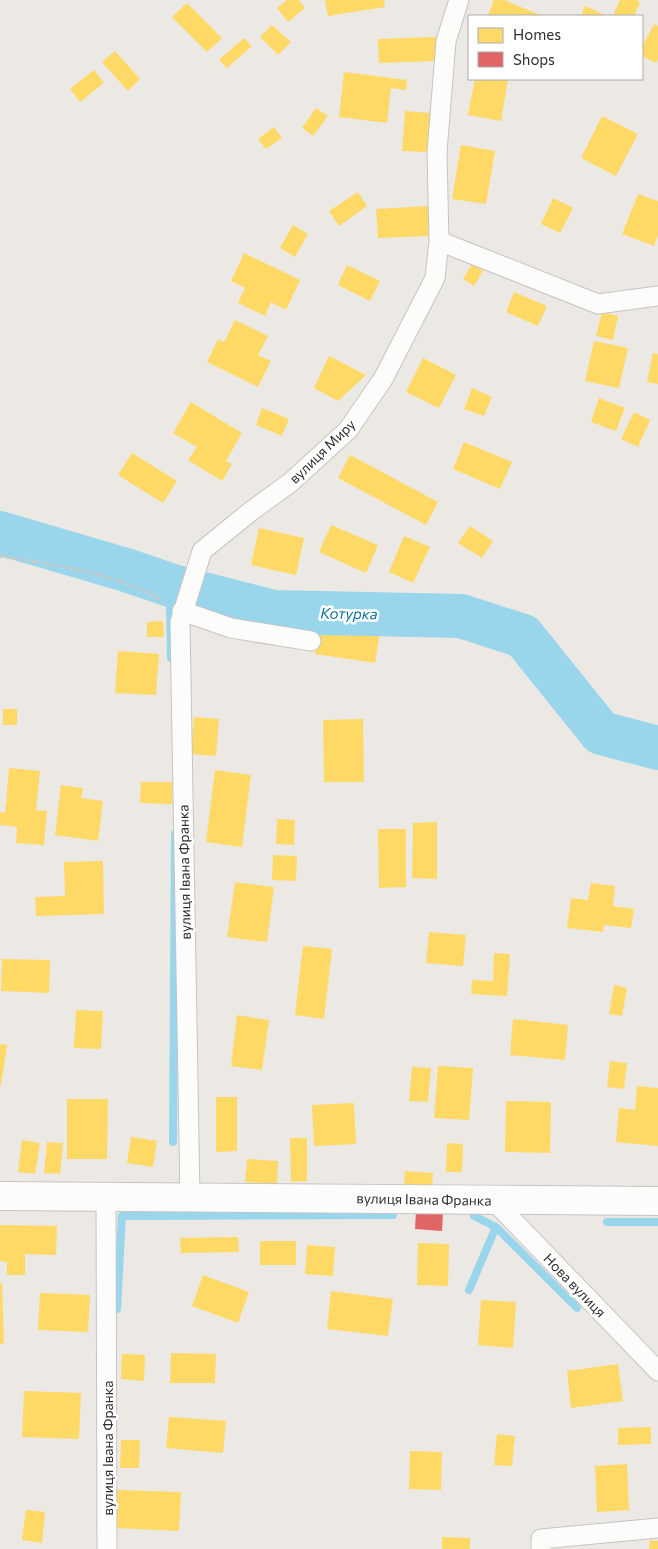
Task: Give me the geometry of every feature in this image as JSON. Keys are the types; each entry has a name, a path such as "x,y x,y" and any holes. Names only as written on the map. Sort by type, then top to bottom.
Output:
{"street":[{"name":"вулиця Миру","path":"202,551 291,482 348,430 383,379 435,278 440,241 437,143 446,41 459,0"},
{"path":"440,241 598,304 658,296"},
{"name":"вулиця Івана Франка","path":"190,1197 180,622 202,551"},
{"path":"182,611 231,628 311,641"},
{"name":"вулиця Івана Франка","path":"0,1196 658,1201"},
{"name":"вулиця Івана Франка","path":"106,1196 107,1549"},
{"name":"Нова вулиця","path":"492,1200 658,1371"},
{"path":"541,1549 541,1539 658,1528"}],"path":[{"path":"0,556 102,577 143,589 182,611"}],"building: Homes":[{"path":"287,0 299,0 305,8 288,22 277,8"},
{"path":"325,0 384,0 385,7 328,16"},
{"path":"494,0 504,0 541,15 488,15"},
{"path":"620,0 636,0 640,2 634,15 613,15"},
{"path":"187,3 222,38 207,52 172,17"},
{"path":"585,6 605,15 581,15"},
{"path":"654,24 658,26 658,59 656,63 643,56 643,45"},
{"path":"272,25 291,42 278,55 260,37"},
{"path":"436,37 437,61 379,63 378,39"},
{"path":"244,38 252,46 227,68 219,60"},
{"path":"115,51 140,79 128,91 102,62"},
{"path":"94,70 104,83 80,102 70,89"},
{"path":"344,72 407,80 406,90 391,88 387,123 339,117"},
{"path":"475,80 508,80 501,121 468,115"},
{"path":"316,108 328,116 313,136 302,128"},
{"path":"405,111 430,113 428,152 402,151"},
{"path":"602,116 638,134 616,176 581,158"},
{"path":"274,127 282,138 266,149 258,139"},
{"path":"461,145 495,151 486,204 452,199"},
{"path":"358,192 367,206 339,226 329,211"},
{"path":"638,194 658,201 658,235 654,246 622,234"},
{"path":"553,198 573,208 560,233 541,224"},
{"path":"428,206 429,236 378,238 376,209"},
{"path":"293,225 308,234 295,257 280,248"},
{"path":"244,253 300,280 286,310 271,302 265,316 238,303 245,288 231,281"},
{"path":"472,264 483,271 474,286 463,279"},
{"path":"347,265 380,281 370,301 338,285"},
{"path":"514,292 547,306 538,326 506,312"},
{"path":"602,312 618,316 613,340 596,336"},
{"path":"235,320 268,336 258,355 271,361 258,387 207,362 218,339 224,342"},
{"path":"594,341 628,348 619,388 585,381"},
{"path":"653,353 658,354 658,384 647,382"},
{"path":"329,356 366,375 338,401 314,388"},
{"path":"423,358 456,375 439,408 406,392"},
{"path":"472,388 492,397 484,416 464,409"},
{"path":"599,398 625,408 616,431 591,422"},
{"path":"191,402 242,433 226,461 232,464 222,481 188,460 197,447 173,433"},
{"path":"262,408 289,419 282,436 256,425"},
{"path":"634,412 650,420 638,447 621,439"},
{"path":"464,442 512,462 500,489 453,469"},
{"path":"132,453 177,481 163,503 118,475"},
{"path":"350,455 438,502 426,525 338,478"},
{"path":"331,525 378,545 366,573 319,552"},
{"path":"470,526 493,541 482,558 458,543"},
{"path":"259,528 304,538 296,575 251,565"},
{"path":"404,536 430,547 413,583 389,572"},
{"path":"163,621 164,637 147,637 147,622"},
{"path":"320,623 380,632 375,663 315,654"},
{"path":"118,651 159,654 156,695 115,693"},
{"path":"3,709 17,709 17,725 3,725"},
{"path":"194,717 219,719 216,756 191,754"},
{"path":"363,719 364,782 324,782 323,720"},
{"path":"9,768 40,771 36,810 47,811 44,845 16,843 17,827 0,825 0,812 5,813"},
{"path":"215,770 251,775 242,847 206,842"},
{"path":"141,782 172,782 172,804 140,803"},
{"path":"61,785 83,788 81,798 103,801 98,841 55,835"},
{"path":"277,819 295,820 294,845 276,844"},
{"path":"437,822 437,879 412,878 413,823"},
{"path":"378,829 406,829 406,887 379,888"},
{"path":"273,855 297,856 296,881 272,880"},
{"path":"103,861 104,914 36,916 35,897 65,896 64,862"},
{"path":"235,882 274,887 267,942 227,937"},
{"path":"591,883 615,886 613,906 634,909 631,928 604,925 603,932 567,928 571,898 588,900"},
{"path":"429,932 466,935 463,966 426,963"},
{"path":"303,946 332,949 324,1019 295,1015"},
{"path":"494,953 510,954 507,996 471,994 472,980 493,981"},
{"path":"2,959 50,960 49,993 1,991"},
{"path":"614,985 627,988 622,1016 609,1014"},
{"path":"76,1010 103,1011 101,1049 74,1048"},
{"path":"237,1015 269,1020 262,1070 231,1066"},
{"path":"513,1019 568,1025 565,1060 510,1055"},
{"path":"0,1044 7,1045 1,1085 0,1085"},
{"path":"610,1061 627,1063 624,1089 607,1087"},
{"path":"438,1066 473,1068 469,1120 434,1118"},
{"path":"412,1067 431,1068 428,1102 409,1101"},
{"path":"637,1086 658,1088 658,1146 616,1142 619,1108 635,1110"},
{"path":"216,1097 237,1097 237,1151 216,1152"},
{"path":"67,1099 108,1099 107,1159 67,1159"},
{"path":"506,1101 551,1102 550,1153 505,1152"},
{"path":"354,1103 356,1144 314,1146 312,1105"},
{"path":"131,1137 157,1141 153,1167 127,1163"},
{"path":"290,1138 307,1138 307,1181 291,1182"},
{"path":"22,1140 40,1143 35,1174 18,1172"},
{"path":"47,1142 63,1143 60,1174 44,1173"},
{"path":"447,1143 463,1144 462,1172 446,1172"},
{"path":"247,1159 278,1161 277,1184 245,1182"},
{"path":"405,1171 433,1173 432,1187 404,1186"},
{"path":"0,1225 57,1226 56,1255 25,1254 25,1275 7,1275 7,1262 0,1261"},
{"path":"238,1237 239,1252 181,1253 180,1238"},
{"path":"260,1241 296,1241 296,1265 260,1265"},
{"path":"418,1243 449,1244 448,1286 417,1285"},
{"path":"307,1245 335,1247 333,1276 305,1274"},
{"path":"203,1275 249,1292 238,1323 192,1306"},
{"path":"2,1283 4,1343 0,1344 0,1284"},
{"path":"331,1291 393,1299 388,1336 327,1329"},
{"path":"40,1293 90,1295 88,1332 38,1330"},
{"path":"481,1300 516,1302 513,1348 478,1345"},
{"path":"171,1353 216,1354 215,1383 170,1383"},
{"path":"122,1354 145,1355 144,1381 121,1379"},
{"path":"618,1364 623,1401 571,1408 567,1371"},
{"path":"24,1391 81,1393 79,1439 22,1437"},
{"path":"169,1417 226,1421 223,1453 166,1448"},
{"path":"651,1427 651,1444 618,1445 618,1428"},
{"path":"497,1434 515,1436 512,1466 494,1465"},
{"path":"121,1440 140,1440 139,1468 120,1468"},
{"path":"410,1451 442,1452 441,1490 409,1489"},
{"path":"627,1464 629,1510 597,1512 595,1466"},
{"path":"116,1490 181,1492 179,1531 115,1528"},
{"path":"26,1510 45,1512 42,1543 22,1540"},
{"path":"442,1537 470,1538 470,1549 442,1549"},
{"path":"650,1540 658,1541 658,1549 649,1549"}],"building: Shops":[{"path":"416,1211 443,1212 442,1231 415,1229"}],"waterway":[{"name":"Котурка","path":"0,533 126,570 176,587 274,612 461,616 523,636 601,733 658,748"},
{"path":"170,605 171,658"},
{"path":"173,1142 175,834"},
{"path":"117,1309 122,1216 393,1215"},
{"path":"474,1216 496,1227 577,1308"},
{"path":"607,1222 658,1222"},
{"path":"469,1290 496,1227"}]}
